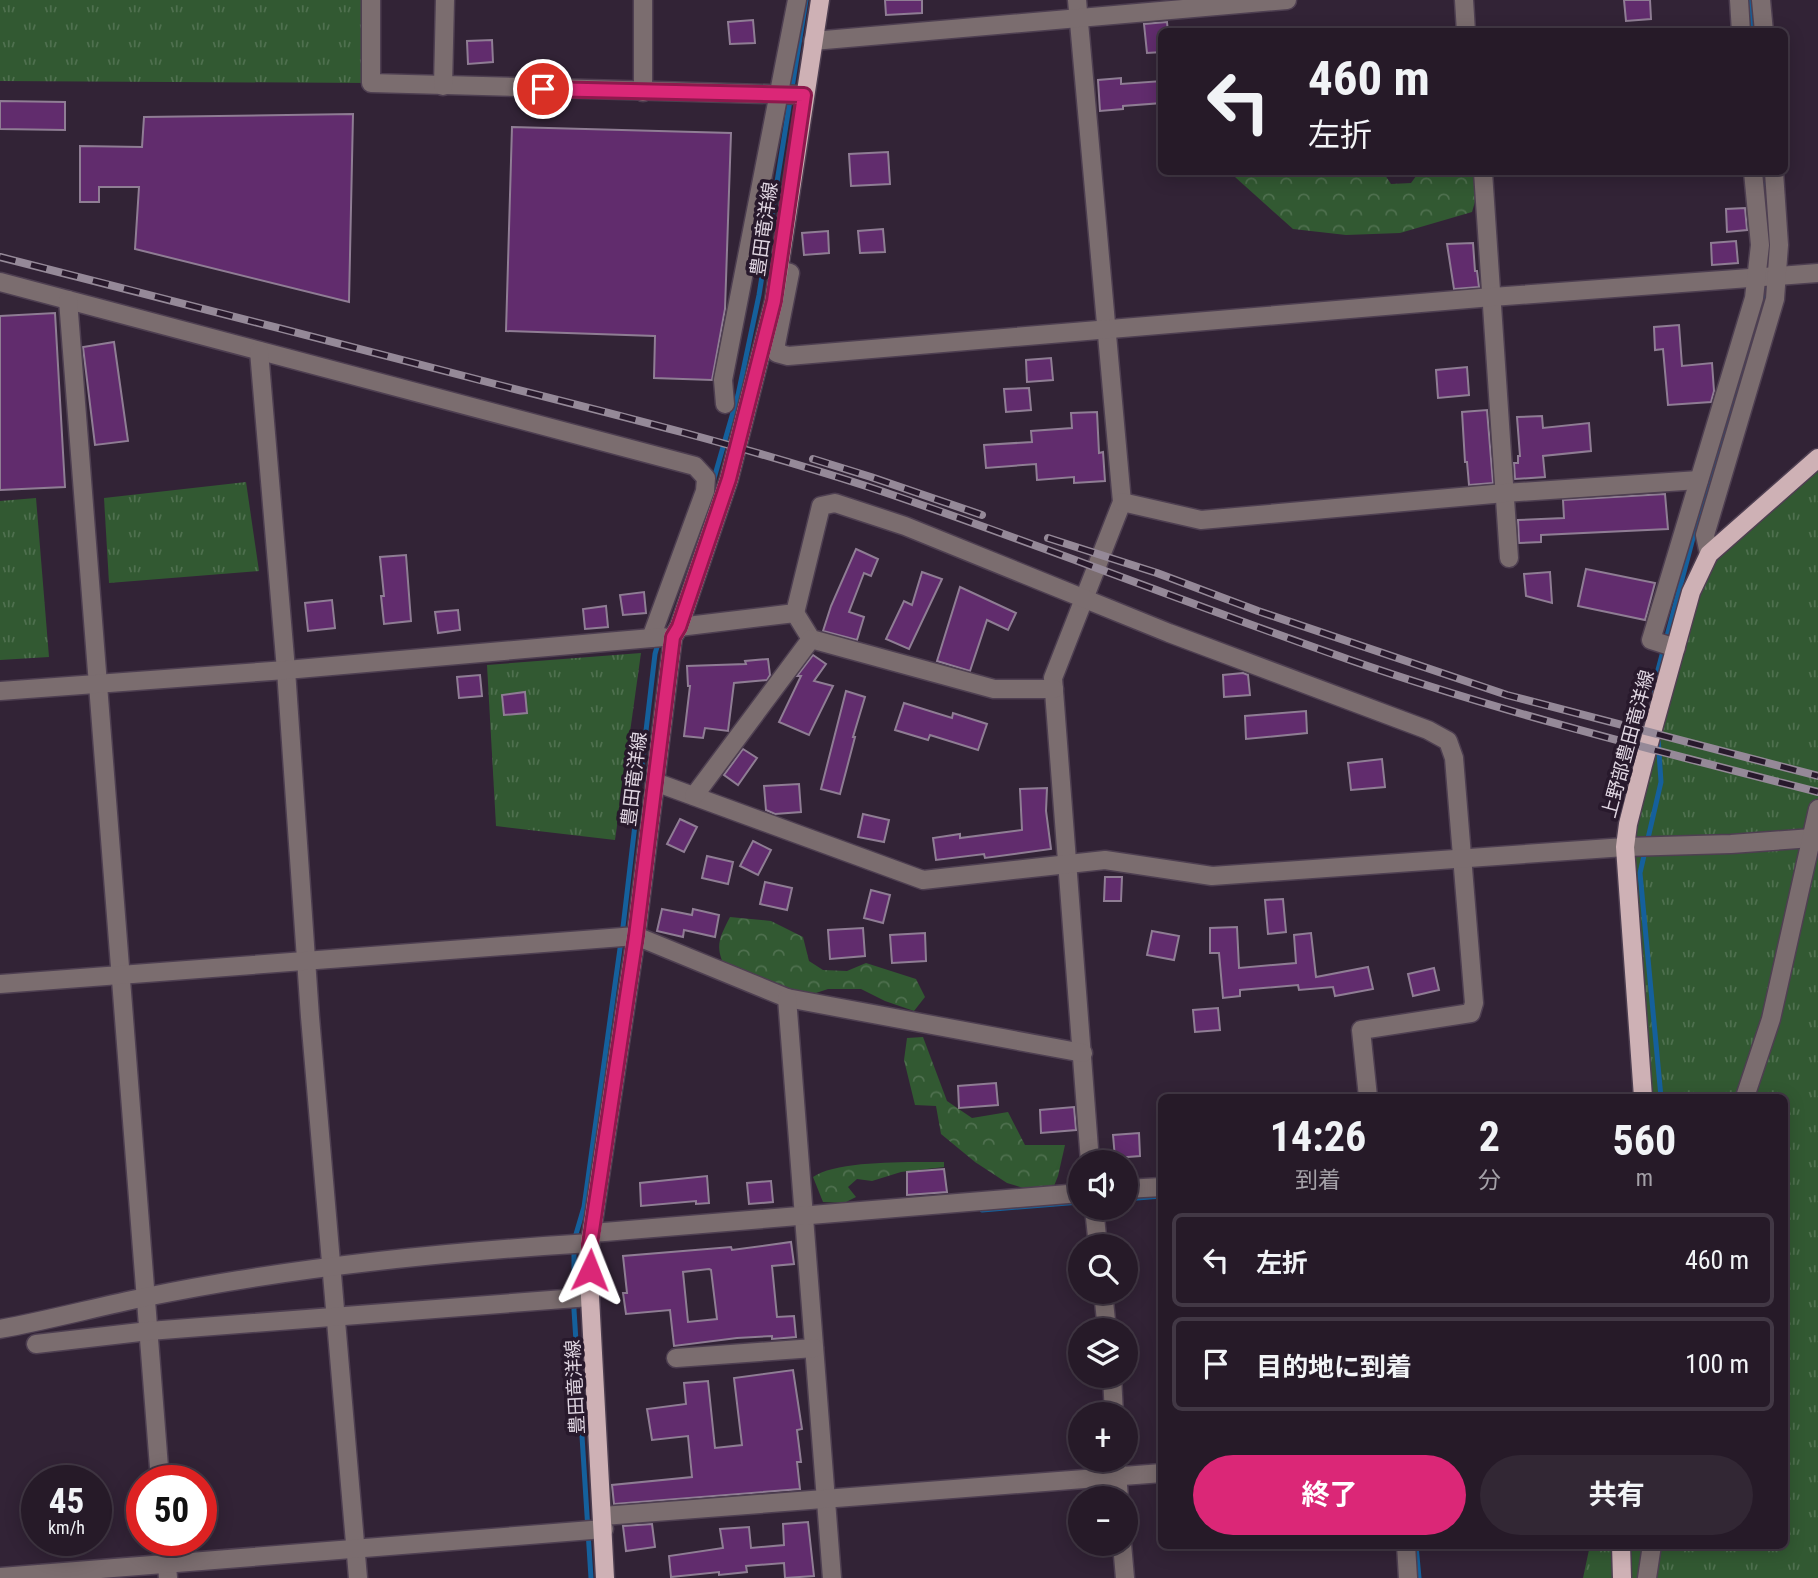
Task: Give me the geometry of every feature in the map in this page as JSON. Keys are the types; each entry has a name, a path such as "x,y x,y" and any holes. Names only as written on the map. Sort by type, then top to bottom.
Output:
{"main road":[{"name":"豊田竜洋線","path":"605,1578 590,1297 591,1238 636,936 676,632 729,479 774,301 820,0"},
{"name":"上野部豊田竜洋線","path":"1643,1094 1625,847 1633,805 1691,592 1709,554 1818,458"},
{"path":"1621,1549 1622,1578"}],"street":[{"path":"371,0 372,83 804,95"},
{"path":"443,86 445,0"},
{"path":"643,0 643,92"},
{"path":"724,404 723,380 797,0"},
{"path":"813,41 1078,9 1287,0"},
{"path":"1464,0 1466,28"},
{"path":"1739,0 1741,28"},
{"path":"1761,0 1764,28"},
{"path":"1078,9 1122,502 1053,678 1089,1150"},
{"path":"1483,175 1509,558"},
{"path":"1676,648 1651,640 1747,322 1757,277 1760,245 1754,175"},
{"path":"1709,554 1704,535 1775,299 1779,245 1774,175"},
{"path":"779,270 790,274 776,344 777,353 788,356 1492,297 1818,273"},
{"path":"0,282 695,466 706,478 705,491 651,638"},
{"path":"68,300 159,1465"},
{"path":"259,351 358,1578"},
{"path":"1122,502 1201,520 1505,493 1699,480"},
{"path":"1054,689 994,689 811,639 795,613 821,506 835,503 905,526 1168,633 1428,730 1448,741 1454,758 1474,1003 1471,1013 1361,1030 1368,1094"},
{"path":"0,691 286,670 651,638 795,613"},
{"path":"694,796 811,639"},
{"path":"655,782 923,880 1105,860 1212,876 1625,847 1812,838"},
{"path":"1746,1094 1771,1019 1818,809"},
{"path":"0,984 636,936 787,998 1083,1054"},
{"path":"787,998 832,1578"},
{"path":"1138,1188 1158,1186"},
{"path":"0,1329 146,1297 333,1266 803,1216 1068,1194"},
{"path":"36,1344 149,1331 590,1297"},
{"path":"676,1358 814,1348"},
{"path":"1138,1470 1158,1473"},
{"path":"0,1577 167,1571 1078,1472"},
{"path":"1406,1549 1408,1578"},
{"path":"1647,1578 1651,1549"},
{"path":"1123,1556 1125,1578"}],"green space":[{"path":"0,0 371,0 371,83 0,81"},
{"path":"1385,175 1391,184 1411,183 1417,175 1483,175 1472,212 1400,233 1346,235 1293,229 1235,177"},
{"path":"1818,456 1818,1578 1583,1578 1589,1549 1788,1549 1788,1094 1641,1094 1629,897 1633,805 1678,638 1716,547"},
{"path":"246,482 259,571 109,583 104,498"},
{"path":"36,498 49,657 0,660 0,501"},
{"path":"641,653 615,840 496,826 487,665"},
{"path":"730,917 771,921 803,937 809,961 823,970 847,971 866,963 916,979 925,997 914,1011 861,989 791,992 728,974 719,945"},
{"path":"923,1037 947,1101 972,1118 1008,1112 1025,1145 1065,1145 1050,1196 1007,1183 975,1162 941,1134 936,1106 915,1105 904,1060 907,1038"},
{"path":"895,1162 944,1162 944,1167 901,1172 872,1181 857,1179 848,1187 856,1197 844,1203 823,1202 813,1177 839,1167"}],"building":[{"path":"885,0 922,0 922,13 886,15"},
{"path":"1624,0 1650,0 1651,19 1626,21"},
{"path":"753,20 755,43 730,44 728,22"},
{"path":"1167,22 1168,28 1158,28 1158,52 1147,53 1144,24"},
{"path":"492,40 493,62 468,64 467,41"},
{"path":"1121,78 1121,84 1158,81 1158,103 1100,111 1098,80"},
{"path":"0,101 65,102 65,130 0,129"},
{"path":"353,114 349,302 135,249 139,187 99,187 99,202 80,202 80,146 142,147 144,117"},
{"path":"512,127 731,133 725,309 712,380 654,378 655,336 506,331"},
{"path":"888,152 890,184 851,186 849,154"},
{"path":"1745,208 1747,230 1727,232 1726,209"},
{"path":"883,229 885,252 860,253 858,231"},
{"path":"828,231 829,253 804,255 802,233"},
{"path":"1736,241 1738,263 1712,265 1711,243"},
{"path":"1473,243 1479,287 1454,289 1447,244"},
{"path":"55,313 65,487 0,490 0,316"},
{"path":"1679,325 1682,366 1712,363 1714,391 1711,402 1668,405 1663,349 1655,350 1654,327"},
{"path":"114,342 128,441 95,445 83,347"},
{"path":"1051,358 1053,380 1027,382 1026,360"},
{"path":"1467,367 1469,395 1438,398 1436,370"},
{"path":"1029,388 1031,410 1006,412 1004,389"},
{"path":"1487,410 1493,483 1469,485 1462,412"},
{"path":"1097,412 1099,453 1103,452 1105,481 1074,483 1074,477 1037,480 1036,464 986,468 984,445 1032,442 1031,431 1072,428 1071,413"},
{"path":"1542,416 1543,428 1589,423 1591,451 1543,456 1545,477 1515,479 1514,463 1518,463 1520,456 1517,417"},
{"path":"1665,494 1668,529 1541,535 1541,542 1519,543 1518,520 1564,518 1563,500"},
{"path":"856,549 878,559 871,576 864,573 849,612 864,617 857,640 823,631"},
{"path":"406,555 411,621 384,624 380,557"},
{"path":"1586,569 1655,583 1645,620 1578,606"},
{"path":"922,572 942,579 909,649 886,639 904,601 912,605"},
{"path":"1550,572 1552,603 1526,596 1524,574"},
{"path":"960,587 1016,613 1008,630 987,620 970,671 937,661"},
{"path":"644,592 646,613 623,615 620,595"},
{"path":"332,600 335,628 308,631 305,603"},
{"path":"606,606 608,627 585,629 583,609"},
{"path":"458,610 460,630 438,633 435,612"},
{"path":"813,655 826,664 814,681 833,686 809,735 779,722 801,676 797,676"},
{"path":"768,659 770,675 767,680 734,683 728,731 705,728 703,738 684,736 690,686 687,666 746,664 745,661"},
{"path":"480,675 482,696 459,698 457,677"},
{"path":"1223,675 1248,675 1250,695 1224,697"},
{"path":"846,691 865,697 840,794 821,789"},
{"path":"525,692 527,713 504,715 502,695"},
{"path":"904,703 952,718 953,713 987,724 978,750 930,735 928,740 895,730"},
{"path":"1306,711 1307,733 1246,739 1245,716"},
{"path":"743,749 757,758 738,785 724,775"},
{"path":"1382,759 1385,787 1351,790 1348,763"},
{"path":"799,784 801,812 775,814 766,810 764,786"},
{"path":"1047,788 1046,811 1051,849 985,858 984,854 936,860 933,838 960,834 960,838 1022,830 1020,789"},
{"path":"863,814 889,820 884,842 858,837"},
{"path":"680,819 697,827 684,852 667,844"},
{"path":"753,841 771,850 758,875 740,866"},
{"path":"707,856 733,862 728,884 702,878"},
{"path":"1105,877 1122,877 1121,901 1104,901"},
{"path":"765,882 792,888 787,910 760,904"},
{"path":"871,890 890,895 883,923 864,918"},
{"path":"1283,899 1286,932 1268,934 1265,900"},
{"path":"662,909 692,915 693,909 719,915 715,937 684,930 683,937 657,931"},
{"path":"1237,927 1239,968 1296,963 1294,935 1311,933 1316,977 1368,967 1373,989 1335,996 1333,987 1299,990 1298,985 1240,990 1240,996 1223,998 1219,953 1210,953 1210,928"},
{"path":"863,928 865,956 830,959 828,930"},
{"path":"1152,931 1179,936 1174,960 1147,955"},
{"path":"925,933 926,961 892,963 890,935"},
{"path":"1434,968 1439,990 1413,996 1408,974"},
{"path":"1218,1008 1220,1030 1195,1032 1193,1010"},
{"path":"996,1083 998,1105 959,1108 958,1086"},
{"path":"1074,1107 1076,1130 1041,1133 1040,1110"},
{"path":"1139,1133 1140,1156 1138,1150 1114,1150 1113,1135"},
{"path":"944,1169 947,1192 907,1195 907,1172"},
{"path":"707,1176 709,1203 696,1204 696,1201 641,1206 640,1183"},
{"path":"771,1181 773,1202 749,1204 747,1183"},
{"path":"791,1242 794,1264 772,1266 777,1317 794,1316 796,1337 737,1338 674,1346 670,1310 626,1314 623,1256 731,1247 732,1250","holes":["711,1270 717,1319 688,1322 683,1272"]},
{"path":"793,1370 802,1429 797,1430 801,1462 797,1462 800,1489 614,1504 612,1485 692,1477 688,1436 652,1440 647,1409 686,1404 684,1383 708,1381 715,1448 742,1445 734,1378"},
{"path":"808,1522 814,1576 785,1578 784,1563 746,1566 747,1572 671,1577 669,1556 723,1548 720,1529 749,1527 751,1548 784,1545 783,1524"},
{"path":"652,1524 655,1547 626,1551 623,1526"}],"waterway":[{"path":"713,482 738,395 759,295 806,0"},
{"path":"1749,0 1752,28"},
{"path":"1762,175 1765,204"},
{"path":"1655,699 1654,685 1706,489 1764,296 1768,269 1767,248"},
{"path":"591,1578 574,1310 574,1241 584,1207 623,927 655,654 659,640"},
{"path":"1658,737 1661,782 1640,873 1661,1094"},
{"path":"1138,1198 1158,1196"},
{"path":"982,1210 1068,1203"},
{"path":"1416,1549 1419,1578"}],"railway":[{"path":"0,257 637,420 775,458 927,507 1289,639 1408,679 1582,731 1818,792"},
{"path":"813,459 982,515"},
{"path":"1048,538 1157,573 1258,611 1507,695 1818,776"}],"route":[{"path":"543,89 804,95 774,301 729,479 679,627 673,637 636,936 590,1244 590,1270"}]}
